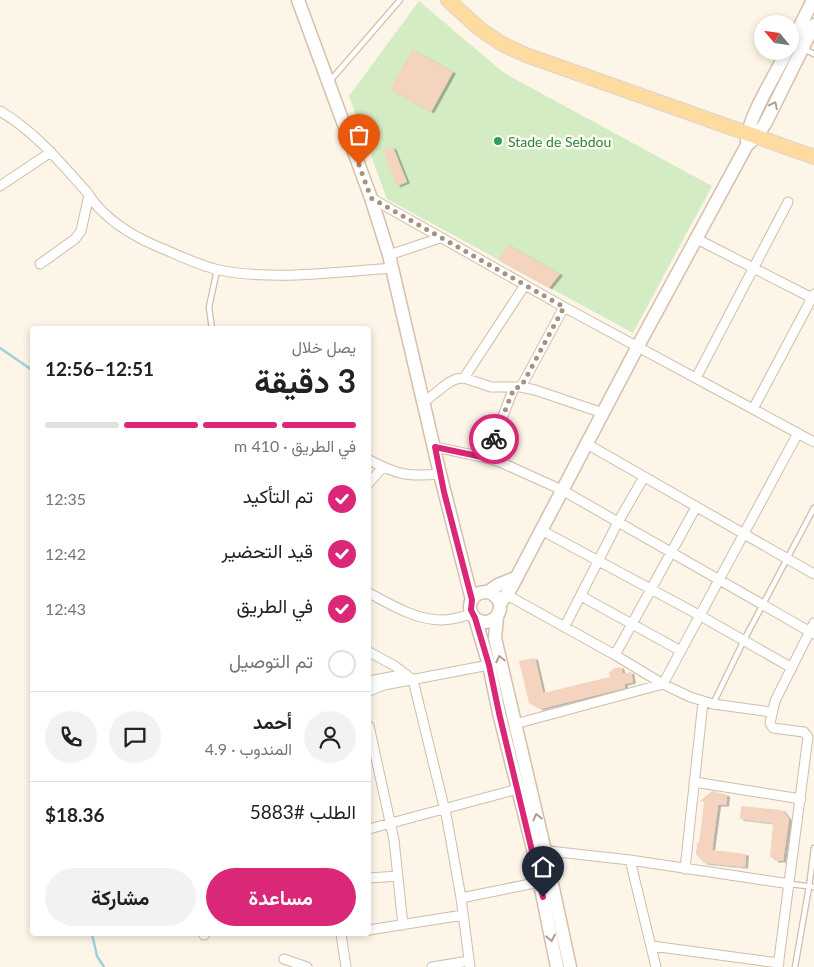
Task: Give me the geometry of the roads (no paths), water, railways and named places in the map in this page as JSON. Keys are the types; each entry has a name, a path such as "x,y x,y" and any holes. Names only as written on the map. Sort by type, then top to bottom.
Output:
{"main road":[{"path":"298,0 371,198 389,255 440,474 472,600 471,610 489,665 518,789 539,850 570,967"},
{"path":"448,0 480,29 510,48 750,137 810,155"},
{"path":"799,43 813,0"},
{"path":"799,46 814,25"},
{"path":"557,967 540,882 539,850 516,724 495,638 497,617 503,599 750,137 766,122 792,60"},
{"path":"472,600 475,596 515,578"},
{"path":"466,580 474,587 503,599"},
{"path":"473,616 479,621 488,622 497,617"}],"street":[{"path":"0,110 17,120 51,152 97,206 117,225 136,237 177,255 217,270 248,275 392,268"},
{"path":"0,186 51,152"},
{"path":"810,155 814,165"},
{"path":"40,264 75,239 81,230 89,195"},
{"path":"371,198 564,307 814,442"},
{"path":"696,378 788,202"},
{"path":"389,255 440,238"},
{"path":"697,239 813,297 753,409"},
{"path":"464,378 525,285"},
{"path":"487,458 517,387 564,307"},
{"path":"424,402 448,383 464,378 491,387 517,387 548,394 603,413"},
{"path":"516,724 663,684 798,433"},
{"path":"587,444 814,574"},
{"path":"435,447 487,458 520,470 562,490 812,633"},
{"path":"371,461 383,468 411,476 440,474"},
{"path":"371,480 383,468"},
{"path":"566,626 618,522 644,477"},
{"path":"615,655 696,507"},
{"path":"541,530 792,668"},
{"path":"371,595 408,613 432,620 473,616"},
{"path":"581,596 681,651"},
{"path":"503,599 566,626 663,684 703,702 771,712"},
{"path":"652,946 779,965 808,737 804,732 773,728 770,723 771,712 792,668 812,633 814,623"},
{"path":"371,653 395,666 410,677 445,808 461,898 469,964 432,967"},
{"path":"371,681 489,665"},
{"path":"371,690 410,677"},
{"path":"685,869 703,702"},
{"path":"371,735 391,823 403,925"},
{"path":"694,782 801,799"},
{"path":"371,828 518,789"},
{"path":"539,850 630,860 790,884"},
{"path":"630,860 656,967"},
{"path":"371,878 398,876"},
{"path":"461,898 540,882"},
{"path":"371,930 463,915"},
{"path":"341,936 346,967"},
{"path":"284,959 307,967"}],"lane":[{"path":"329,82 400,0"},
{"path":"212,326 209,307 217,270"},
{"path":"713,704 744,640 814,508"},
{"path":"796,967 812,887 814,848"},
{"path":"790,884 812,887"}],"waterway":[{"path":"0,348 30,369"},
{"path":"92,936 97,956 104,967"}],"place":[{"name":"Stade de Sebdou","path":"498,141"}]}
